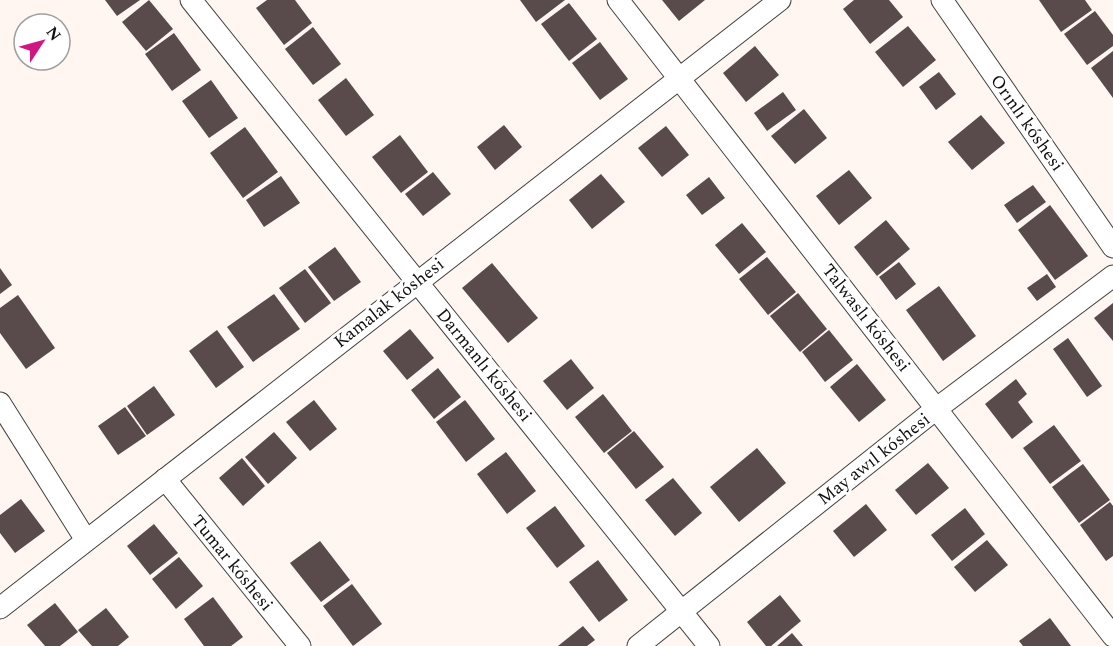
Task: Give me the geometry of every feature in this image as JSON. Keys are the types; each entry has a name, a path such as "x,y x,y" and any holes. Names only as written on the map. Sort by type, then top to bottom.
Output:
{"street":[{"name":"Darmanlı kóshesi","path":"190,0 709,646"},
{"name":"Talwaslı kóshesi","path":"618,0 1113,636"},
{"name":"Kamalak kóshesi","path":"0,608 678,77 780,0"},
{"name":"Orınlı kóshesi","path":"942,0 1113,247"},
{"name":"May awıl kóshesi","path":"638,646 936,409 1113,276"},
{"path":"0,403 86,540"},
{"name":"Tumar kóshesi","path":"165,479 300,646"}],"building":[{"path":"105,0 140,0 117,16"},
{"path":"149,0 173,29 146,51 122,22"},
{"path":"267,0 295,0 312,23 284,45 256,8"},
{"path":"520,0 565,0 536,22"},
{"path":"662,0 705,0 679,21"},
{"path":"854,0 889,0 903,17 870,44 843,9"},
{"path":"1039,0 1085,0 1092,10 1061,32"},
{"path":"569,3 597,39 569,61 541,24"},
{"path":"1095,11 1113,35 1113,46 1087,65 1064,34"},
{"path":"908,26 936,60 903,87 875,52"},
{"path":"313,27 341,64 313,85 285,49"},
{"path":"174,33 201,70 172,91 145,54"},
{"path":"600,42 628,79 600,100 572,63"},
{"path":"755,46 779,75 746,102 723,73"},
{"path":"1113,51 1113,98 1091,68"},
{"path":"939,72 956,94 936,110 919,87"},
{"path":"346,78 374,115 346,136 318,100"},
{"path":"211,80 238,118 209,138 182,101"},
{"path":"783,92 796,110 767,131 754,113"},
{"path":"804,109 827,138 795,164 771,136"},
{"path":"981,115 1005,143 972,170 948,142"},
{"path":"504,125 522,147 495,170 477,147"},
{"path":"666,126 689,155 662,177 638,148"},
{"path":"245,127 278,172 243,198 210,153"},
{"path":"400,135 428,172 401,193 372,157"},
{"path":"849,170 872,198 839,225 816,196"},
{"path":"433,172 451,194 423,216 405,194"},
{"path":"601,174 625,202 592,229 569,200"},
{"path":"281,176 300,203 264,227 246,200"},
{"path":"709,177 725,198 702,215 686,195"},
{"path":"1033,185 1046,202 1017,223 1004,205"},
{"path":"1050,205 1088,256 1055,280 1018,230"},
{"path":"886,220 910,249 877,276 854,247"},
{"path":"742,223 766,252 739,274 715,245"},
{"path":"335,247 361,282 334,301 308,267"},
{"path":"767,257 796,292 768,315 739,279"},
{"path":"899,262 916,284 896,300 879,277"},
{"path":"492,263 538,318 508,343 462,288"},
{"path":"0,268 12,285 0,294"},
{"path":"305,269 331,303 305,323 279,288"},
{"path":"1047,274 1056,287 1037,301 1027,288"},
{"path":"939,286 976,336 943,361 906,310"},
{"path":"798,293 827,329 800,352 770,316"},
{"path":"274,294 300,329 253,362 227,327"},
{"path":"18,295 55,348 26,369 0,333 0,308"},
{"path":"1113,303 1113,341 1094,318"},
{"path":"410,329 434,358 407,380 383,351"},
{"path":"217,330 244,367 216,388 189,351"},
{"path":"829,330 853,360 825,382 802,352"},
{"path":"1068,338 1102,386 1087,397 1053,349"},
{"path":"571,359 594,388 567,410 543,381"},
{"path":"857,364 886,400 859,422 830,387"},
{"path":"438,368 461,397 434,419 411,390"},
{"path":"1016,379 1027,394 1018,402 1033,422 1012,439 985,404"},
{"path":"154,386 175,415 147,435 127,406"},
{"path":"603,394 632,431 604,453 575,417"},
{"path":"314,400 337,429 310,451 286,422"},
{"path":"465,400 495,439 466,462 436,422"},
{"path":"125,407 146,436 118,455 98,426"},
{"path":"1054,425 1081,461 1050,484 1023,448"},
{"path":"634,431 664,467 636,489 607,453"},
{"path":"274,432 297,458 268,484 245,457"},
{"path":"757,448 786,483 739,522 710,487"},
{"path":"506,452 536,491 507,514 477,474"},
{"path":"242,458 265,486 243,506 219,478"},
{"path":"928,463 949,488 916,515 895,490"},
{"path":"1083,464 1110,500 1079,523 1052,487"},
{"path":"673,478 702,513 675,536 645,500"},
{"path":"21,499 45,531 15,553 0,533 0,515"},
{"path":"1110,502 1113,506 1113,556 1106,561 1080,525"},
{"path":"866,504 887,530 854,557 833,531"},
{"path":"555,506 585,546 557,568 526,528"},
{"path":"965,508 985,534 952,561 931,535"},
{"path":"154,524 178,553 150,575 127,546"},
{"path":"987,540 1008,565 975,592 954,567"},
{"path":"320,541 350,580 321,602 290,563"},
{"path":"179,557 203,586 176,609 152,579"},
{"path":"598,560 628,600 599,622 569,582"},
{"path":"352,584 382,624 353,646 323,606"},
{"path":"780,595 801,621 771,646 766,646 747,622"},
{"path":"213,597 243,637 231,646 204,646 184,619"},
{"path":"55,603 78,632 60,646 45,646 27,625"},
{"path":"106,608 129,637 118,646 92,646 78,630"},
{"path":"1050,618 1071,646 1023,646 1019,641"},
{"path":"583,626 595,640 587,646 558,646"},
{"path":"792,633 803,646 777,646"}]}
